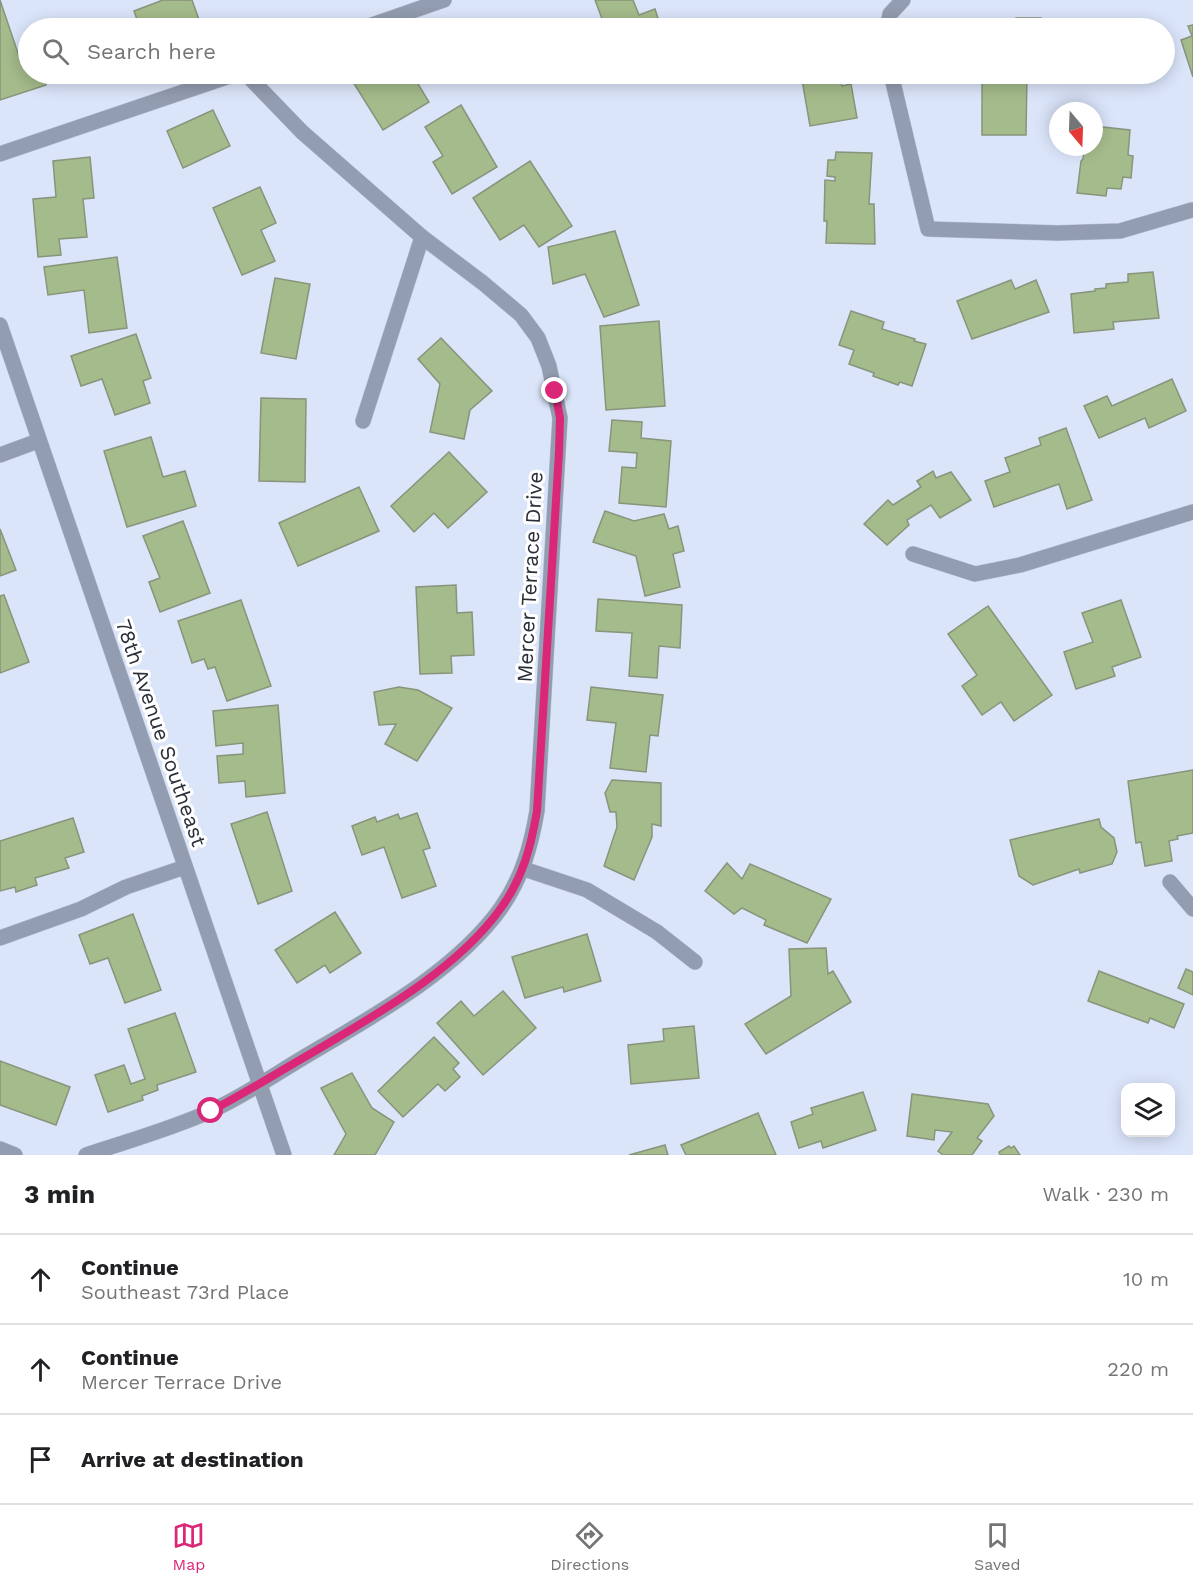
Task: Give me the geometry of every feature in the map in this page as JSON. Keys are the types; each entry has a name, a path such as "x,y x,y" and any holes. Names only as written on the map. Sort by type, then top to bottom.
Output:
{"street":[{"path":"392,18 444,0"},
{"path":"889,18 903,0"},
{"path":"0,154 206,84"},
{"name":"Mercer Terrace Drive","path":"86,1155 211,1111 260,1085 367,1020 427,979 478,936 502,907 524,869 532,842 537,811 560,418 549,366 538,338 521,315 422,237 302,132 256,84"},
{"path":"893,84 928,229 1120,231 1191,210"},
{"path":"363,421 422,237"},
{"name":"78th Avenue Southeast","path":"0,326 284,1155"},
{"path":"0,455 38,441"},
{"path":"913,554 975,574 1020,565 1193,512"},
{"path":"0,938 81,909 126,887 185,867"},
{"path":"524,869 587,890 657,932 695,962"},
{"path":"1170,882 1193,909"},
{"path":"0,1149 15,1155"}],"building":[{"path":"0,0 18,53 18,84 46,85 0,100"},
{"path":"163,0 192,0 198,18 136,18 134,11"},
{"path":"595,0 633,0 639,15 655,9 658,18 602,18"},
{"path":"1193,25 1193,77 1181,40 1192,36 1188,26"},
{"path":"354,84 418,84 429,102 383,130"},
{"path":"803,84 842,84 842,86 851,84 857,118 810,126"},
{"path":"982,84 1027,84 1026,135 982,135"},
{"path":"461,105 497,167 452,194 433,162 443,156 425,127"},
{"path":"213,110 230,146 183,168 167,131"},
{"path":"1103,127 1130,130 1128,155 1133,156 1131,178 1123,177 1121,189 1107,188 1106,196 1077,193 1083,156 1103,156"},
{"path":"836,152 872,153 869,204 874,204 875,244 826,243 825,180 835,181 835,177 827,176 828,160 835,160"},
{"path":"90,157 94,198 83,199 87,237 59,239 61,255 38,257 33,199 56,197 53,161"},
{"path":"530,161 572,226 539,247 524,225 500,240 473,198"},
{"path":"260,187 276,223 261,230 275,261 242,275 213,208"},
{"path":"615,231 639,305 604,317 585,274 553,284 548,247"},
{"path":"117,257 127,328 89,333 84,290 48,295 44,267"},
{"path":"1153,272 1159,318 1113,322 1114,329 1074,333 1071,294 1106,288 1106,284 1128,282 1128,274"},
{"path":"275,278 310,284 296,359 261,353"},
{"path":"1011,280 1015,289 1036,280 1049,312 972,339 957,301"},
{"path":"851,311 884,322 882,329 926,344 912,386 900,382 898,385 849,364 854,350 839,345"},
{"path":"659,321 665,406 606,410 600,326"},
{"path":"136,334 151,378 143,381 150,403 115,415 102,379 81,386 71,356"},
{"path":"441,338 492,391 470,410 464,439 430,432 440,384 418,359"},
{"path":"1172,379 1186,411 1149,428 1145,418 1099,438 1084,406 1107,396 1112,406"},
{"path":"261,398 306,399 305,482 259,481"},
{"path":"612,420 642,422 641,438 671,441 666,507 619,503 622,467 636,468 637,453 609,451"},
{"path":"1066,428 1092,500 1067,509 1059,484 994,507 985,481 1010,472 1005,458 1041,445 1039,438"},
{"path":"151,437 163,477 185,471 196,506 127,527 104,451"},
{"path":"449,452 487,492 448,528 434,513 414,532 391,506"},
{"path":"933,471 936,478 951,472 971,500 940,518 931,505 907,520 909,525 887,545 864,524 888,500 893,505 921,487 917,481"},
{"path":"359,487 379,531 298,566 279,523"},
{"path":"605,511 634,521 664,514 669,529 678,526 684,551 673,554 680,587 645,596 636,556 593,542"},
{"path":"183,521 210,593 160,612 149,582 160,578 143,536"},
{"path":"0,529 16,570 0,576"},
{"path":"456,585 457,613 472,612 474,655 451,656 452,673 420,674 416,587"},
{"path":"4,595 29,662 0,673 0,596"},
{"path":"598,599 682,605 680,648 659,646 657,678 629,676 632,633 596,631"},
{"path":"241,600 271,686 227,701 215,667 208,669 204,659 192,663 178,621"},
{"path":"1121,600 1141,657 1112,667 1115,676 1076,689 1064,652 1093,642 1082,613"},
{"path":"988,606 1052,695 1014,721 1001,702 982,715 962,686 977,675 948,634"},
{"path":"399,687 418,690 452,708 417,761 385,744 396,724 379,725 374,692"},
{"path":"591,687 663,695 658,736 650,735 646,772 610,768 616,723 587,720"},
{"path":"278,705 285,793 246,797 245,781 219,783 217,756 243,754 243,743 216,746 213,711"},
{"path":"1193,770 1193,833 1177,836 1178,839 1169,841 1172,861 1145,866 1141,842 1136,843 1128,781"},
{"path":"612,780 661,783 661,826 652,824 652,837 634,880 604,866 617,827 616,812 610,812 605,793"},
{"path":"267,812 292,891 258,904 231,824"},
{"path":"417,813 430,848 423,850 436,886 402,898 384,847 362,855 352,826 375,817 377,822 398,814 400,819"},
{"path":"73,818 84,852 65,858 69,868 35,878 37,885 16,892 15,887 0,891 0,841"},
{"path":"1099,819 1101,827 1114,838 1117,852 1112,864 1080,873 1079,869 1033,885 1019,876 1010,840"},
{"path":"727,863 742,879 750,864 831,899 807,943 764,925 766,920 742,908 734,914 705,891"},
{"path":"335,912 361,953 330,973 325,965 297,983 275,950"},
{"path":"133,914 161,990 125,1003 108,958 90,964 79,935"},
{"path":"587,934 601,981 564,992 563,987 525,998 512,957"},
{"path":"826,948 828,974 833,971 851,1002 766,1054 745,1024 791,996 789,949"},
{"path":"1186,969 1193,972 1193,995 1178,988"},
{"path":"1099,971 1184,1004 1174,1028 1150,1018 1148,1023 1088,1001"},
{"path":"503,991 536,1028 483,1075 437,1023 461,1001 474,1016"},
{"path":"175,1013 196,1072 157,1085 158,1090 142,1096 143,1100 108,1112 95,1075 124,1065 131,1084 145,1079 128,1029"},
{"path":"694,1026 699,1078 631,1084 628,1045 664,1041 663,1029"},
{"path":"434,1037 459,1063 453,1069 460,1077 445,1091 438,1084 403,1117 378,1091"},
{"path":"0,1061 70,1087 56,1125 0,1105"},
{"path":"352,1073 372,1108 394,1122 375,1155 334,1155 346,1134 321,1088"},
{"path":"863,1092 876,1130 823,1148 821,1141 799,1148 791,1122 813,1114 811,1108"},
{"path":"912,1094 988,1104 994,1116 977,1138 982,1141 972,1155 943,1155 938,1151 952,1132 935,1130 934,1140 907,1136"},
{"path":"758,1113 776,1155 686,1155 681,1145"},
{"path":"665,1145 668,1155 629,1155"},
{"path":"1009,1146 1011,1148 1014,1146 1020,1155 1000,1155 999,1152"}],"route":[{"path":"211,1111 260,1085 367,1020 427,979 478,936 502,907 524,869 532,842 537,811 559,452 560,418 555,391"}]}
